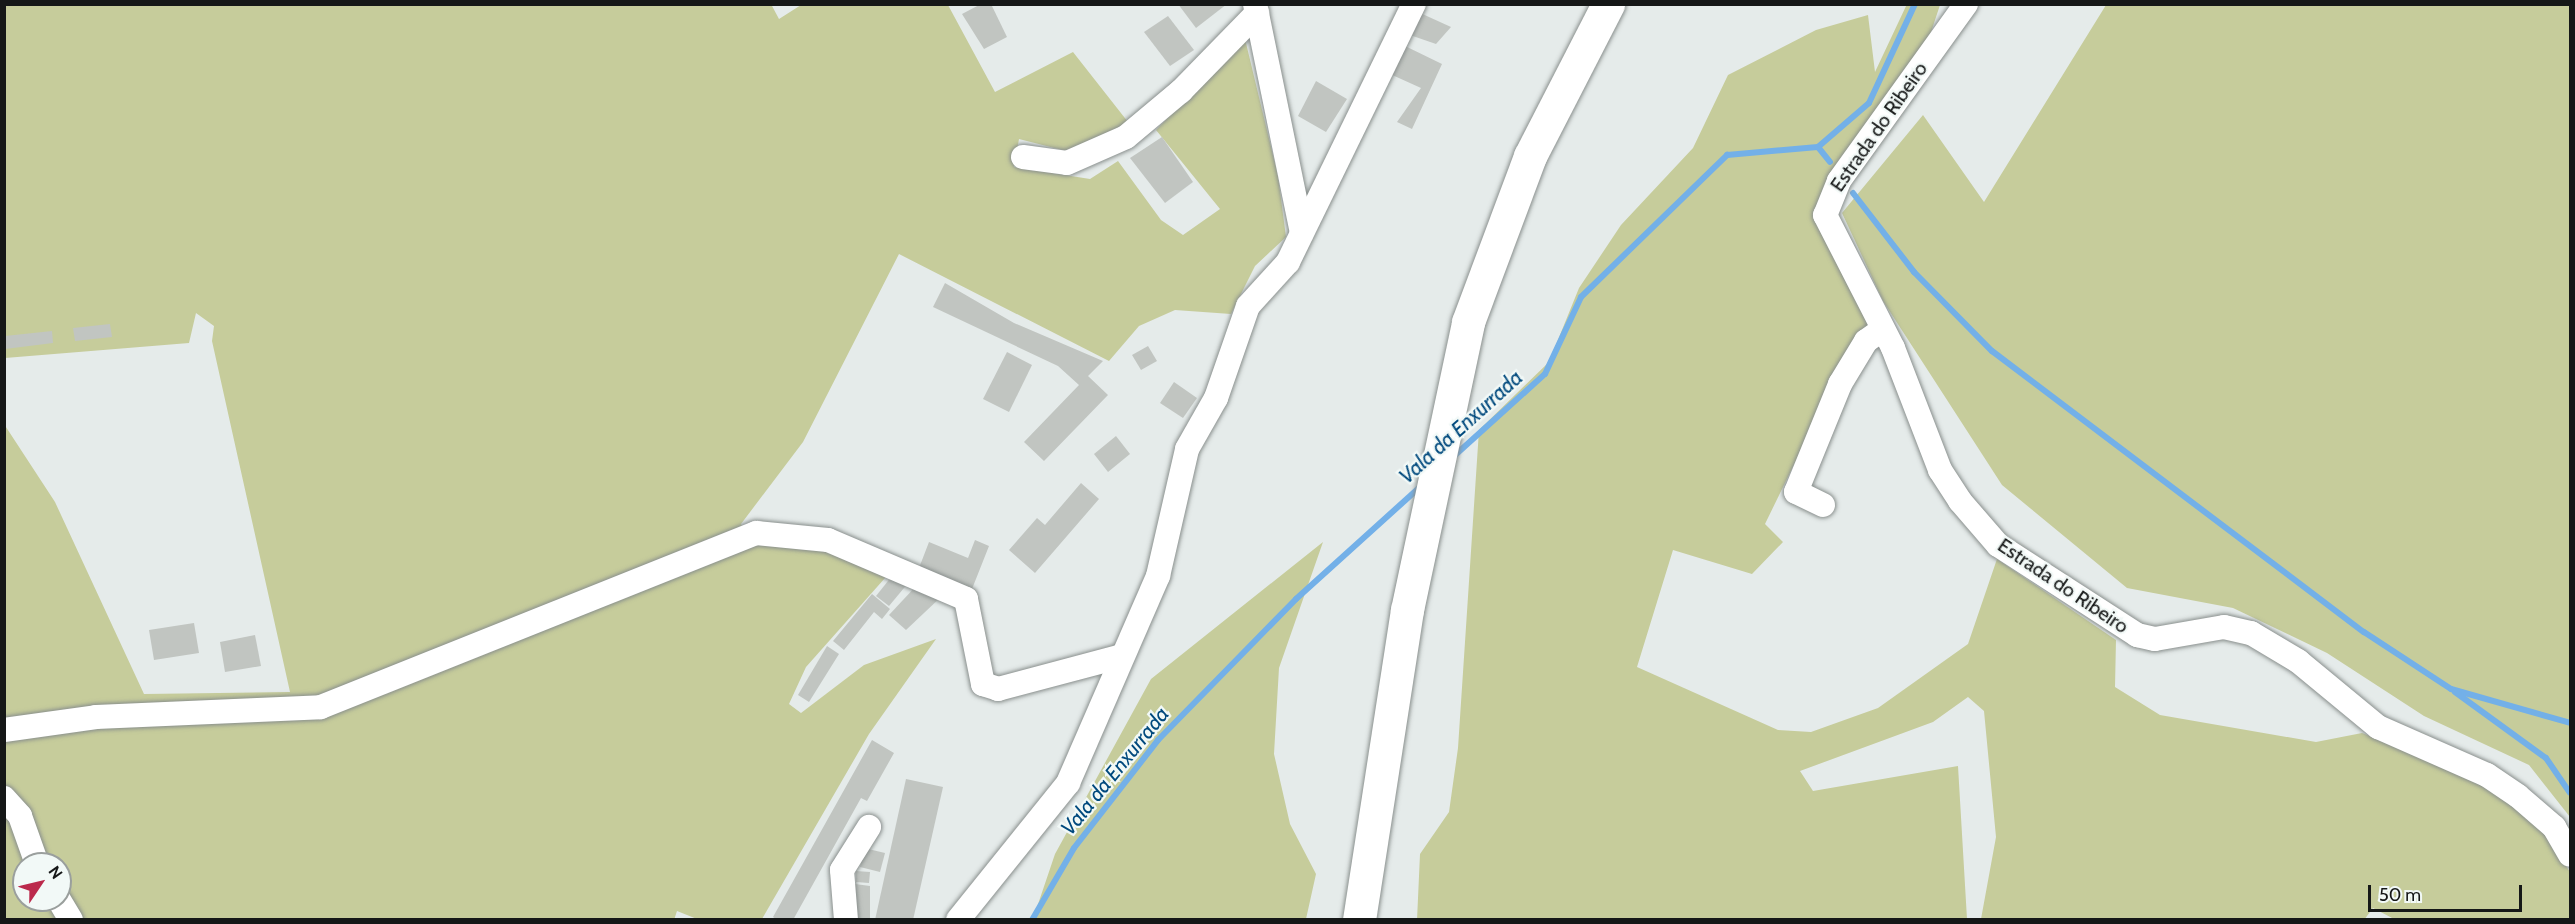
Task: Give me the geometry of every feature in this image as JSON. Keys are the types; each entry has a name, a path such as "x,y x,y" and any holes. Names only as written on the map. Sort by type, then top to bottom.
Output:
{"main road":[{"path":"1359,920 1409,599 1468,322 1530,156 1608,4"}],"street":[{"path":"958,920 1068,783 1158,576 1175,518 1174,499 1187,449 1216,398 1248,306 1288,262 1414,4"},
{"name":"Estrada do Ribeiro","path":"1966,4 1826,202 1834,240 1882,330 1940,470 1998,545 2137,635 2156,639 2224,627 2251,633 2298,661 2378,727 2487,775 2518,796 2554,827 2571,855"},
{"path":"1256,9 1302,232"},
{"path":"1023,157 1067,163 1126,137 1181,91 1256,9"},
{"path":"1823,505 1796,492 1840,384 1866,341 1882,330"},
{"path":"4,730 96,717 321,707 756,533 828,540 966,599 983,684 998,689 1122,656"},
{"path":"4,798 20,816 33,852"},
{"path":"846,920 842,870 869,827"}],"green space":[{"path":"771,4 779,19 801,5 948,5 995,92 1073,52 1128,122 1074,153 1019,139 1014,167 1090,179 1118,161 1161,220 1183,235 1220,209 1156,130 1245,39 1278,176 1286,237 1255,266 1231,314 1175,310 1139,326 1109,361 899,254 803,442 741,524 749,545 799,544 893,569 806,667 789,704 801,713 864,665 936,639 869,734 762,919 697,919 677,911 674,920 5,919 4,424 55,502 144,694 290,692 212,341 214,326 196,313 189,343 5,358 5,5"},
{"path":"1907,4 1940,5 1924,53 1820,210 1870,326 1842,366 1765,524 1783,542 1752,574 1673,550 1637,667 1778,730 1811,732 1878,708 1968,644 1997,559 2116,640 2115,687 2160,715 2316,742 2362,733 2496,785 2540,826 2570,872 2570,919 2394,919 2373,908 2364,920 1981,919 1996,837 1984,711 1968,697 1933,722 1800,771 1813,791 1958,766 1967,919 1417,920 1420,854 1449,812 1458,748 1479,430 1549,362 1579,288 1621,225 1693,148 1728,75 1816,30 1868,15 1875,72"},
{"path":"2106,5 2570,5 2570,817 2529,765 2424,716 2327,653 2233,608 2127,588 2002,485 1883,301 1842,213 1923,115 1984,202"},
{"path":"1323,542 1279,668 1274,754 1290,824 1316,874 1306,919 1033,919 1055,854 1151,679"}],"building":[{"path":"981,4 991,4 1007,37 984,49 962,14"},
{"path":"1178,4 1227,4 1196,28"},
{"path":"1418,12 1451,27 1436,44 1407,34"},
{"path":"1168,16 1194,50 1170,66 1144,32"},
{"path":"1403,45 1442,64 1412,129 1397,122 1421,88 1390,74"},
{"path":"1316,81 1347,99 1326,132 1298,116"},
{"path":"1162,137 1193,182 1165,203 1130,158"},
{"path":"945,283 1014,323 1103,361 1088,376 1108,395 1044,461 1024,442 1079,385 1058,366 933,307"},
{"path":"110,324 112,337 75,341 73,328"},
{"path":"52,331 53,343 5,349 5,336"},
{"path":"1148,346 1157,361 1141,370 1132,355"},
{"path":"1007,352 1032,365 1009,412 983,399"},
{"path":"1174,382 1197,398 1183,418 1160,403"},
{"path":"1116,436 1130,454 1108,472 1094,454"},
{"path":"1081,483 1099,499 1035,573 1009,550 1037,518 1045,525"},
{"path":"975,540 989,546 972,589 919,568 929,542 968,558"},
{"path":"896,571 909,582 889,606 876,596"},
{"path":"917,585 942,596 906,630 889,615"},
{"path":"872,594 890,609 882,619 874,612 844,650 833,641"},
{"path":"194,623 199,653 154,660 149,630"},
{"path":"255,635 261,666 225,672 220,642"},
{"path":"827,646 839,654 809,702 798,695"},
{"path":"872,740 894,753 867,801 861,798 793,920 777,920 773,917"},
{"path":"906,779 943,787 913,920 875,920"},
{"path":"864,848 885,853 880,872 860,867"},
{"path":"856,871 870,872 869,883 856,882"},
{"path":"855,884 870,886 870,920 851,920"}],"waterway":[{"name":"Vala da Enxurrada","path":"1453,457 1545,374 1581,297 1727,155 1818,147 1869,103 1915,4"},
{"path":"1818,147 1830,162"},
{"path":"1853,193 1914,272 1992,351 2364,632 2451,689 2570,723"},
{"name":"Vala da Enxurrada","path":"1032,920 1074,848 1158,740 1296,599 1421,486"},
{"path":"2455,692 2546,758 2570,793"}]}
